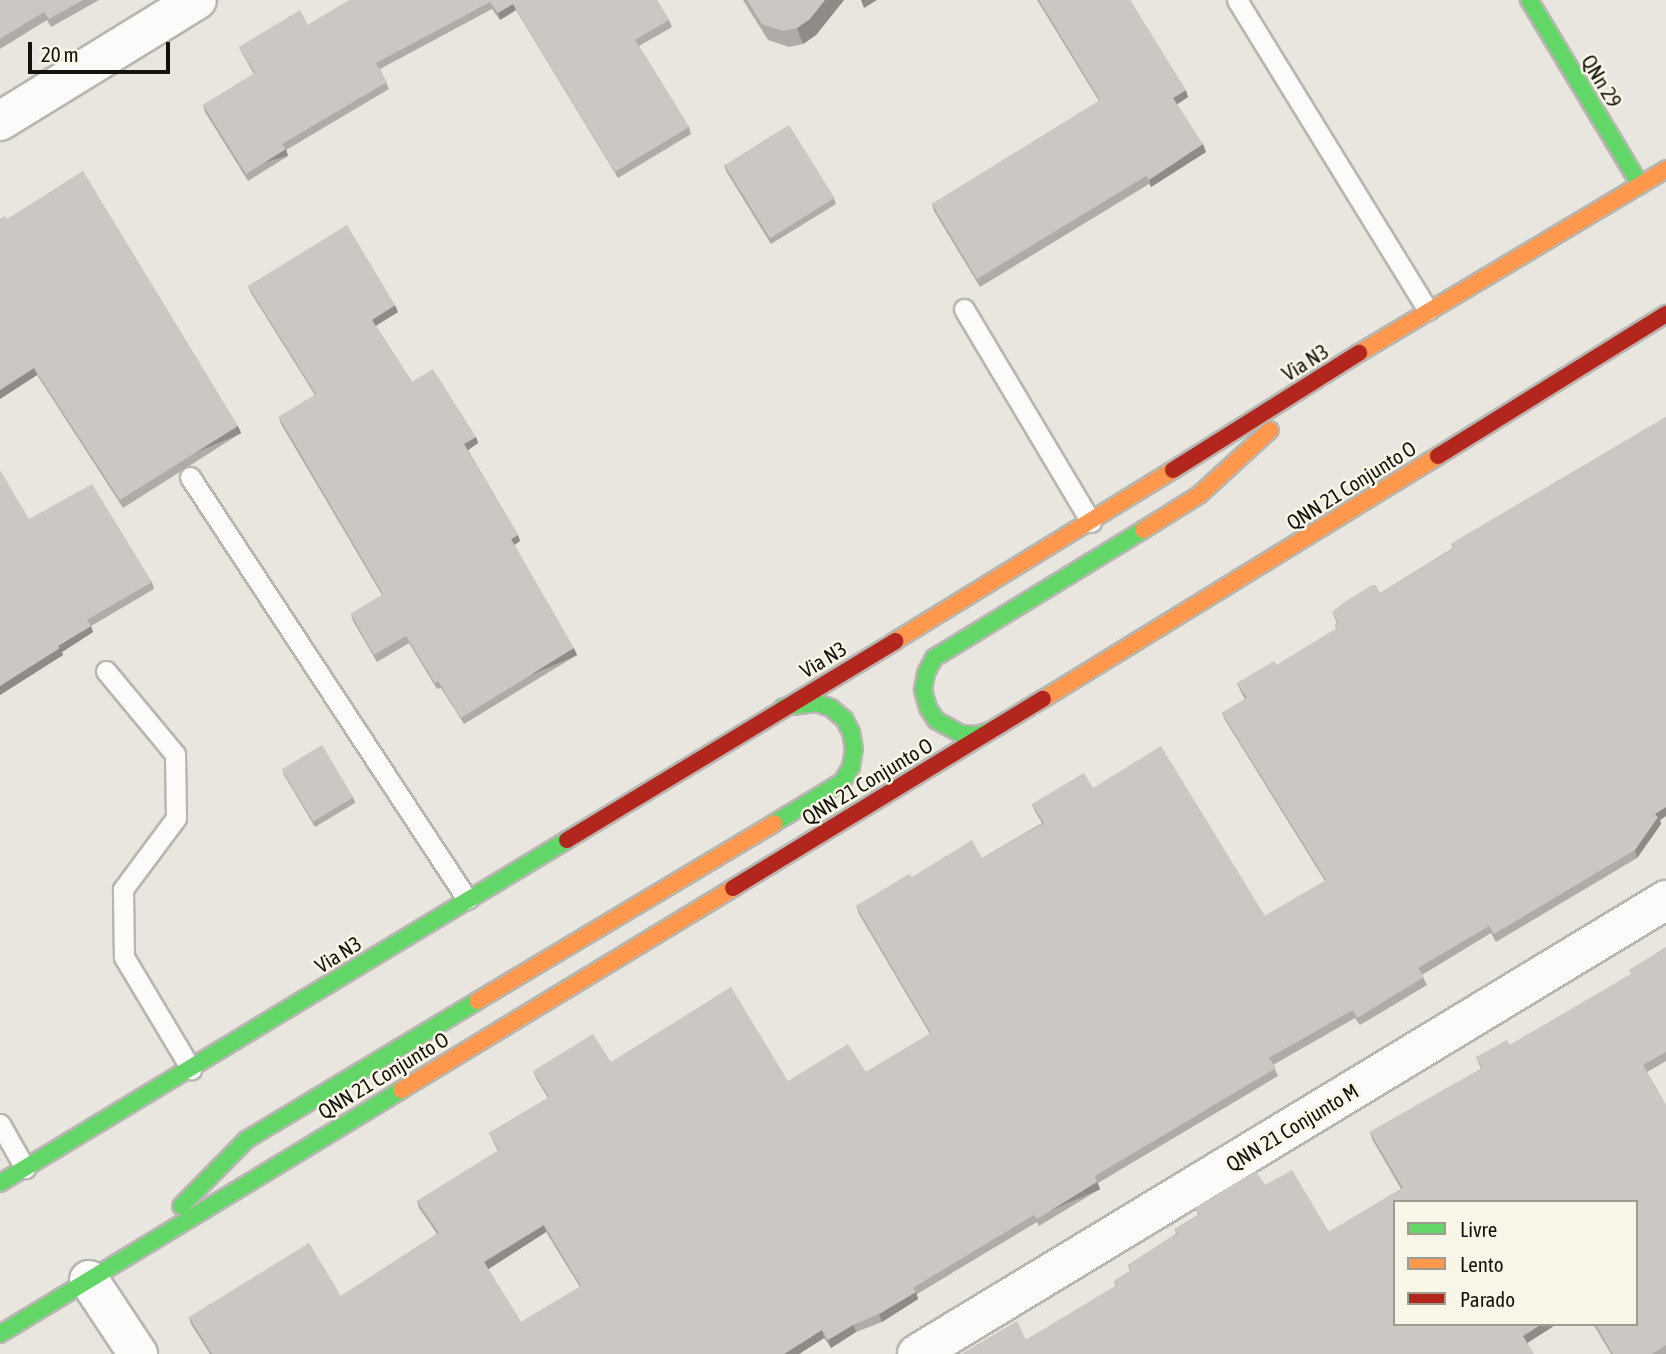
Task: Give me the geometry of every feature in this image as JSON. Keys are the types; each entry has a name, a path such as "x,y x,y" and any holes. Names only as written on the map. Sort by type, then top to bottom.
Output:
{"main road":[{"name":"QNn 29","path":"1529,0 1640,184"},
{"name":"Via N3","path":"0,1183 1091,522 1428,310 1666,169"},
{"name":"QNN 21 Conjunto O","path":"89,1280 990,731 1666,314"},
{"path":"990,731 976,735 961,734 936,720 928,708 923,690 926,673 934,658 1199,495 1341,364"},
{"path":"132,1255 246,1140 842,782 851,767 854,749 851,732 844,719 831,708 817,703 783,707"},
{"path":"0,1334 89,1280"}],"street":[{"path":"0,121 197,0"},
{"name":"QNN 21 Conjunto M","path":"917,1354 1666,900"},
{"path":"89,1280 138,1354"}],"lane":[{"path":"1237,0 1428,310"},
{"path":"964,309 1091,522"},
{"path":"190,477 467,899"},
{"path":"106,670 175,754 176,818 123,889 124,957 191,1069"},
{"path":"0,1125 25,1168"}],"building":[{"path":"0,0 83,0 49,19 44,12 0,39"},
{"path":"350,0 657,0 669,20 635,40 689,127 615,172 513,4 498,13 490,2 376,63 387,82 282,144 286,149 246,174 203,105 255,73 239,47 300,10 308,25"},
{"path":"747,0 825,0 810,19 797,28 783,31 762,24"},
{"path":"1039,0 1130,0 1186,90 1173,98 1203,144 1149,180 1146,176 977,279 932,204 1100,100"},
{"path":"789,125 835,198 770,238 725,165"},
{"path":"83,171 238,426 120,500 34,368 0,390 0,219 5,216 7,219"},
{"path":"347,225 395,305 372,320 412,382 433,369 476,437 464,444 518,535 511,539 574,648 461,718 406,636 374,655 351,614 383,594 279,417 316,394 248,286"},
{"path":"1666,417 1666,807 1655,814 1658,817 1635,850 1494,934 1489,926 1418,968 1424,977 1357,1018 1353,1010 1269,1058 1276,1068 1095,1176 1097,1182 1037,1219 1034,1215 913,1288 916,1292 828,1340 822,1330 784,1354 212,1354 189,1317 309,1243 341,1296 439,1233 417,1201 499,1150 489,1133 549,1097 533,1071 593,1034 611,1062 731,987 788,1081 848,1044 866,1072 931,1033 856,906 909,874 912,877 972,840 982,858 1044,823 1032,804 1084,773 1093,788 1161,746 1265,916 1326,880 1222,713 1247,698 1237,683 1274,661 1277,665 1337,628 1335,624 1338,622 1332,612 1343,603 1372,585 1376,585 1380,593 1454,548 1451,544","holes":["544,1225 581,1286 521,1322 484,1262"]},
{"path":"0,470 29,519 92,484 152,582 87,620 91,626 0,686"},
{"path":"322,745 353,797 313,821 282,769"},
{"path":"1666,947 1666,1052 1643,1065 1666,1105 1666,1345 1652,1354 1613,1354 1596,1326 1638,1326 1638,1200 1393,1200 1393,1326 1539,1326 1523,1336 1534,1354 961,1354 1017,1321 1026,1340 1117,1285 1114,1281 1131,1270 1128,1265 1177,1234 1175,1229 1199,1215 1195,1208 1256,1171 1265,1185 1292,1170 1329,1232 1403,1188 1370,1132 1482,1068 1476,1057 1507,1040 1510,1045 1631,974 1629,970"}],"traffic: fast":[{"path":"1529,0 1640,185"},
{"path":"990,731 976,735 961,734 936,720 928,708 923,690 926,673 934,658 1143,530"},
{"path":"774,823 842,782 851,767 854,749 851,732 844,719 831,708 817,703 783,707"},
{"path":"0,1183 567,840"},
{"path":"181,1206 246,1140 477,1001"},
{"path":"0,1334 401,1090"}],"traffic: slow":[{"path":"1359,353 1666,169"},
{"path":"1143,530 1199,495 1270,430"},
{"path":"1043,699 1438,456"},
{"path":"895,641 1173,470"},
{"path":"477,1001 774,823"},
{"path":"401,1090 733,888"}],"traffic: jam":[{"path":"1438,456 1666,314"},
{"path":"1173,470 1359,353"},
{"path":"567,840 895,641"},
{"path":"733,888 1043,699"}]}
